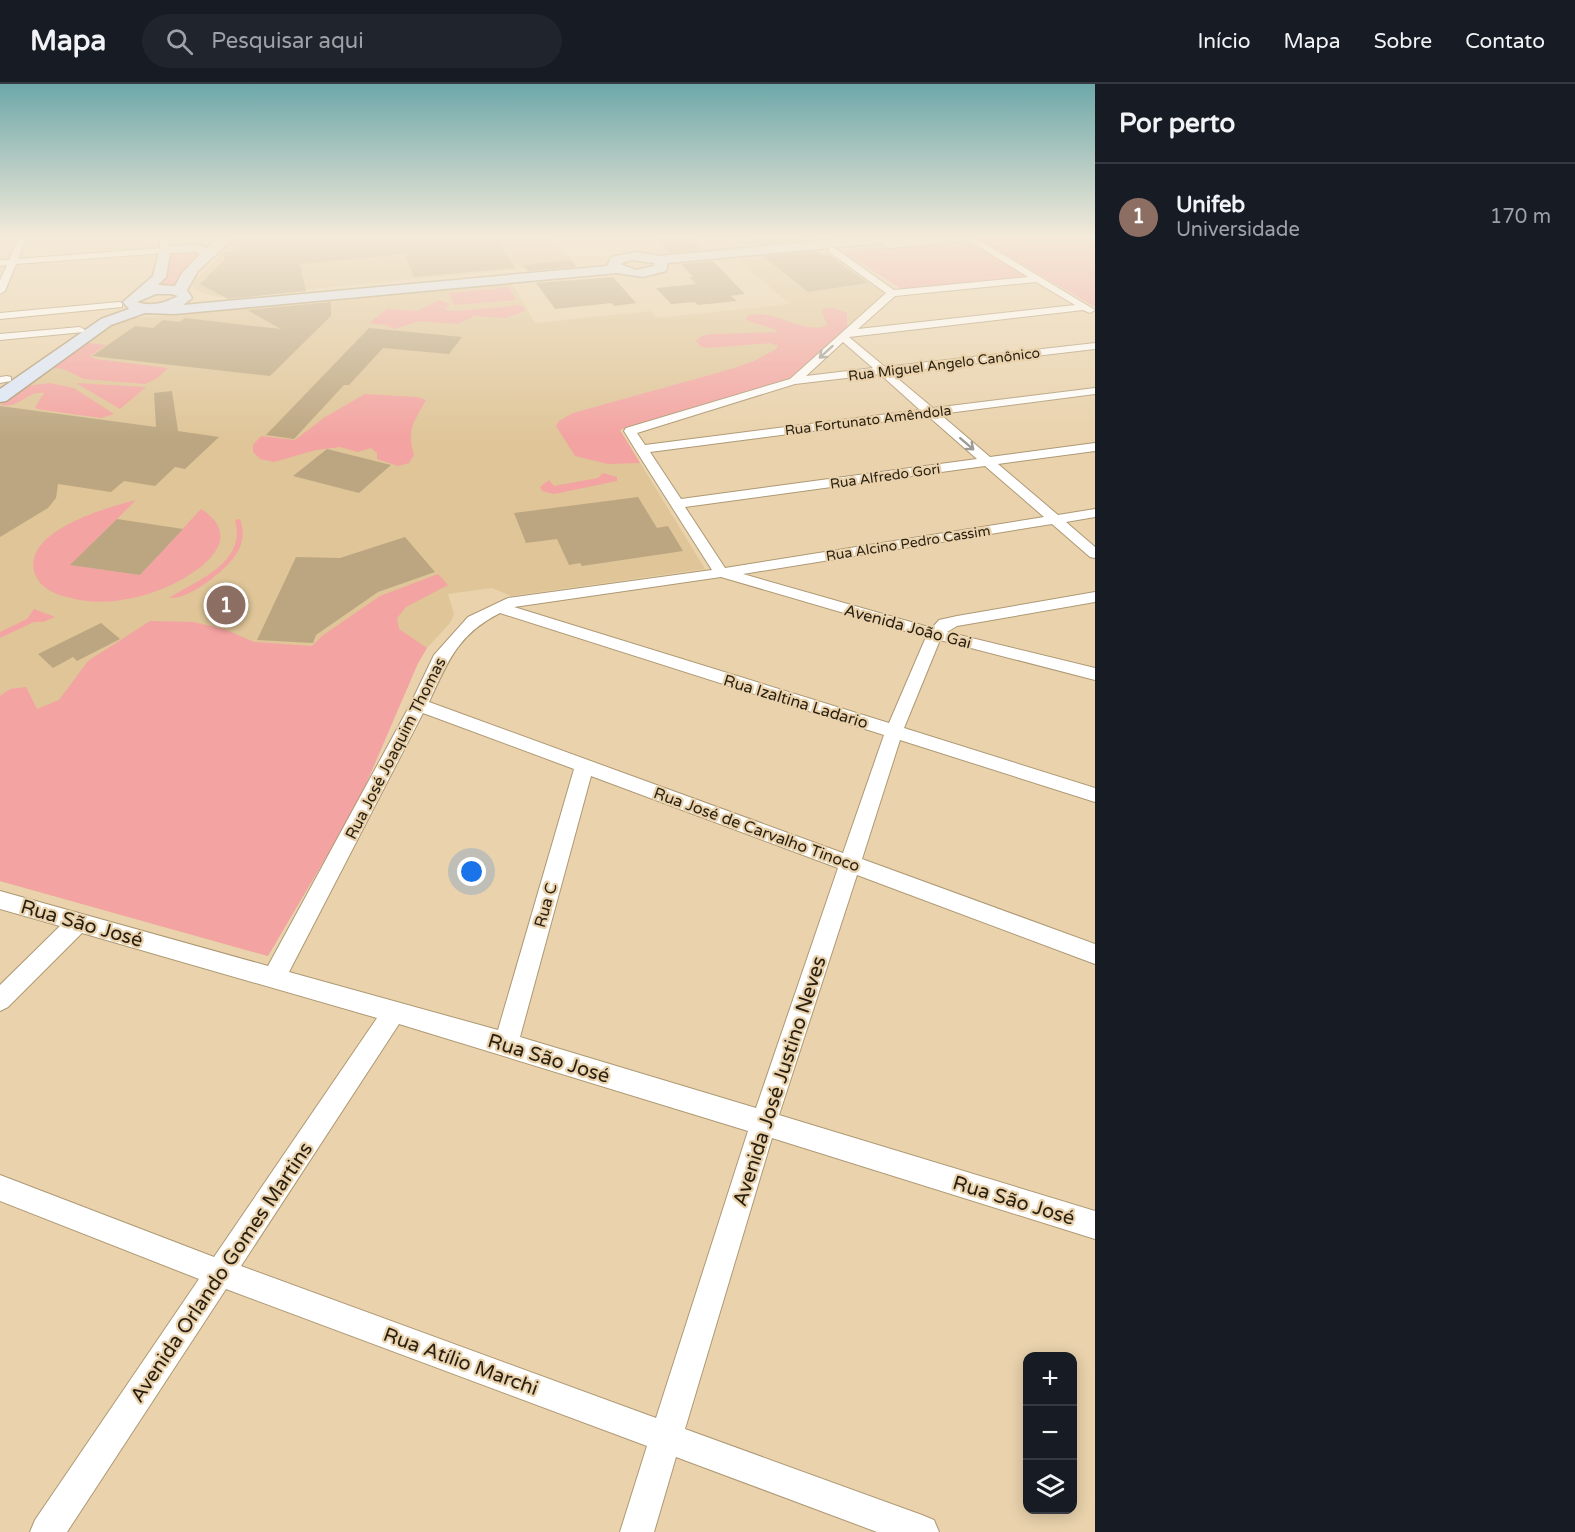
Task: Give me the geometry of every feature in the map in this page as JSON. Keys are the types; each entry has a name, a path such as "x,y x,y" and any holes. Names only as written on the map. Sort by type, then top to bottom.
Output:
{"main road":[{"path":"2,381 80,330 128,305"},
{"path":"0,397 130,305"},
{"path":"143,305 175,310 231,305"},
{"path":"160,309 175,305"}],"street":[{"path":"0,316 109,305"},
{"path":"794,381 879,305"},
{"path":"845,335 1091,310"},
{"path":"0,337 80,330"},
{"path":"845,335 882,371 1095,554"},
{"name":"Rua Miguel Angelo Canônico","path":"641,449 630,434 632,429 794,381 1095,346"},
{"name":"Rua Fortunato Amêndola","path":"641,449 1095,391"},
{"name":"Rua Alfredo Gori","path":"676,504 1095,447"},
{"path":"641,449 722,573"},
{"name":"Rua Alcino Pedro Cassim","path":"722,573 1095,513"},
{"name":"Rua José Joaquim Thomas","path":"273,979 419,705 442,655 474,620 498,607 537,598 722,573"},
{"name":"Avenida João Gai","path":"722,573 935,634 1095,674"},
{"path":"935,634 945,624 957,621 1095,597"},
{"name":"Rua Izaltina Ladario","path":"498,607 1095,795"},
{"name":"Avenida José Justino Neves","path":"637,1532 763,1124 894,732 935,634"},
{"name":"Rua José de Carvalho Tinoco","path":"419,705 1095,954"},
{"name":"Rua C","path":"506,1044 584,766"},
{"name":"Rua São José","path":"0,900 506,1044 1095,1225"},
{"path":"0,1000 79,922"},
{"name":"Avenida Orlando Gomes Martins","path":"47,1532 393,1012"},
{"name":"Rua Atílio Marchi","path":"0,1188 220,1273 922,1532"}],"shaded area":[{"path":"275,305 524,305 535,323 651,311 657,318 785,305 873,305 788,380 620,430 705,569 511,596 492,588 448,594 454,614 450,623 427,648 418,663 403,698 268,956 0,881 0,403 114,323 124,319"},
{"path":"430,305 449,305 445,309 448,311 518,305 523,306 525,311 506,318 475,316 457,324 419,321 395,329 369,323 387,309 417,311"},
{"path":"833,308 847,313 847,329 788,380 620,430 640,463 608,464 575,456 556,426 559,421 573,413 731,369 754,361 776,349 778,346 771,343 708,348 700,346 696,341 702,336 712,334 778,332 746,320 747,316 767,315 798,325 818,327 827,325 821,309"},
{"path":"88,343 106,345 90,356 96,359 168,368 156,379 145,384 84,379 63,369 52,368"},
{"path":"50,383 74,388 114,414 101,418 37,409 35,407 44,393 33,394 7,406 0,405 25,386"},
{"path":"76,383 146,387 120,409"},
{"path":"365,394 417,397 426,400 412,426 411,439 414,455 409,463 398,466 377,459 377,453 371,448 358,452 340,447 316,450 274,462 260,459 253,452 253,445 261,436 295,440 325,417"},
{"path":"603,473 617,477 617,481 554,494 542,491 540,487 549,480 554,486 598,478"},
{"path":"136,500 71,565 140,575 201,509 216,522 220,536 217,549 207,561 178,582 128,599 107,602 87,601 62,596 40,583 35,574 34,559 41,545 53,534 88,515"},
{"path":"240,519 243,533 241,544 236,555 228,564 199,588 188,594 169,598 217,569 227,559 234,548 237,535 235,520"},
{"path":"438,574 448,585 406,607 397,618 399,629 427,648 418,663 358,803 268,956 0,881 0,696 10,689 26,687 37,709 59,700 88,661 150,621 193,622 224,629 254,642 312,646 322,636 380,596"},
{"path":"34,609 55,617 43,622 34,622 0,638 0,632 27,619"}],"building":[{"path":"331,305 331,316 270,376 92,356 135,326 153,328 163,320 179,322 185,318 281,329 247,310"},
{"path":"552,305 597,305 555,309"},
{"path":"369,328 462,337 449,354 383,348 349,385 344,385 294,439 266,435"},
{"path":"172,391 178,431 219,437 185,469 175,467 155,486 124,481 111,492 58,484 56,498 48,508 0,537 0,406 156,427 154,393"},
{"path":"327,449 391,465 359,493 293,476"},
{"path":"638,497 657,528 668,526 683,551 582,566 580,563 569,565 557,539 526,543 514,513"},
{"path":"117,519 183,529 140,575 70,565"},
{"path":"405,537 435,572 378,592 316,635 313,643 257,640 296,557 340,558"},
{"path":"101,623 120,639 77,661 73,657 53,668 38,654"}],"place":[{"name":"Unifeb","path":"226,605"}]}
